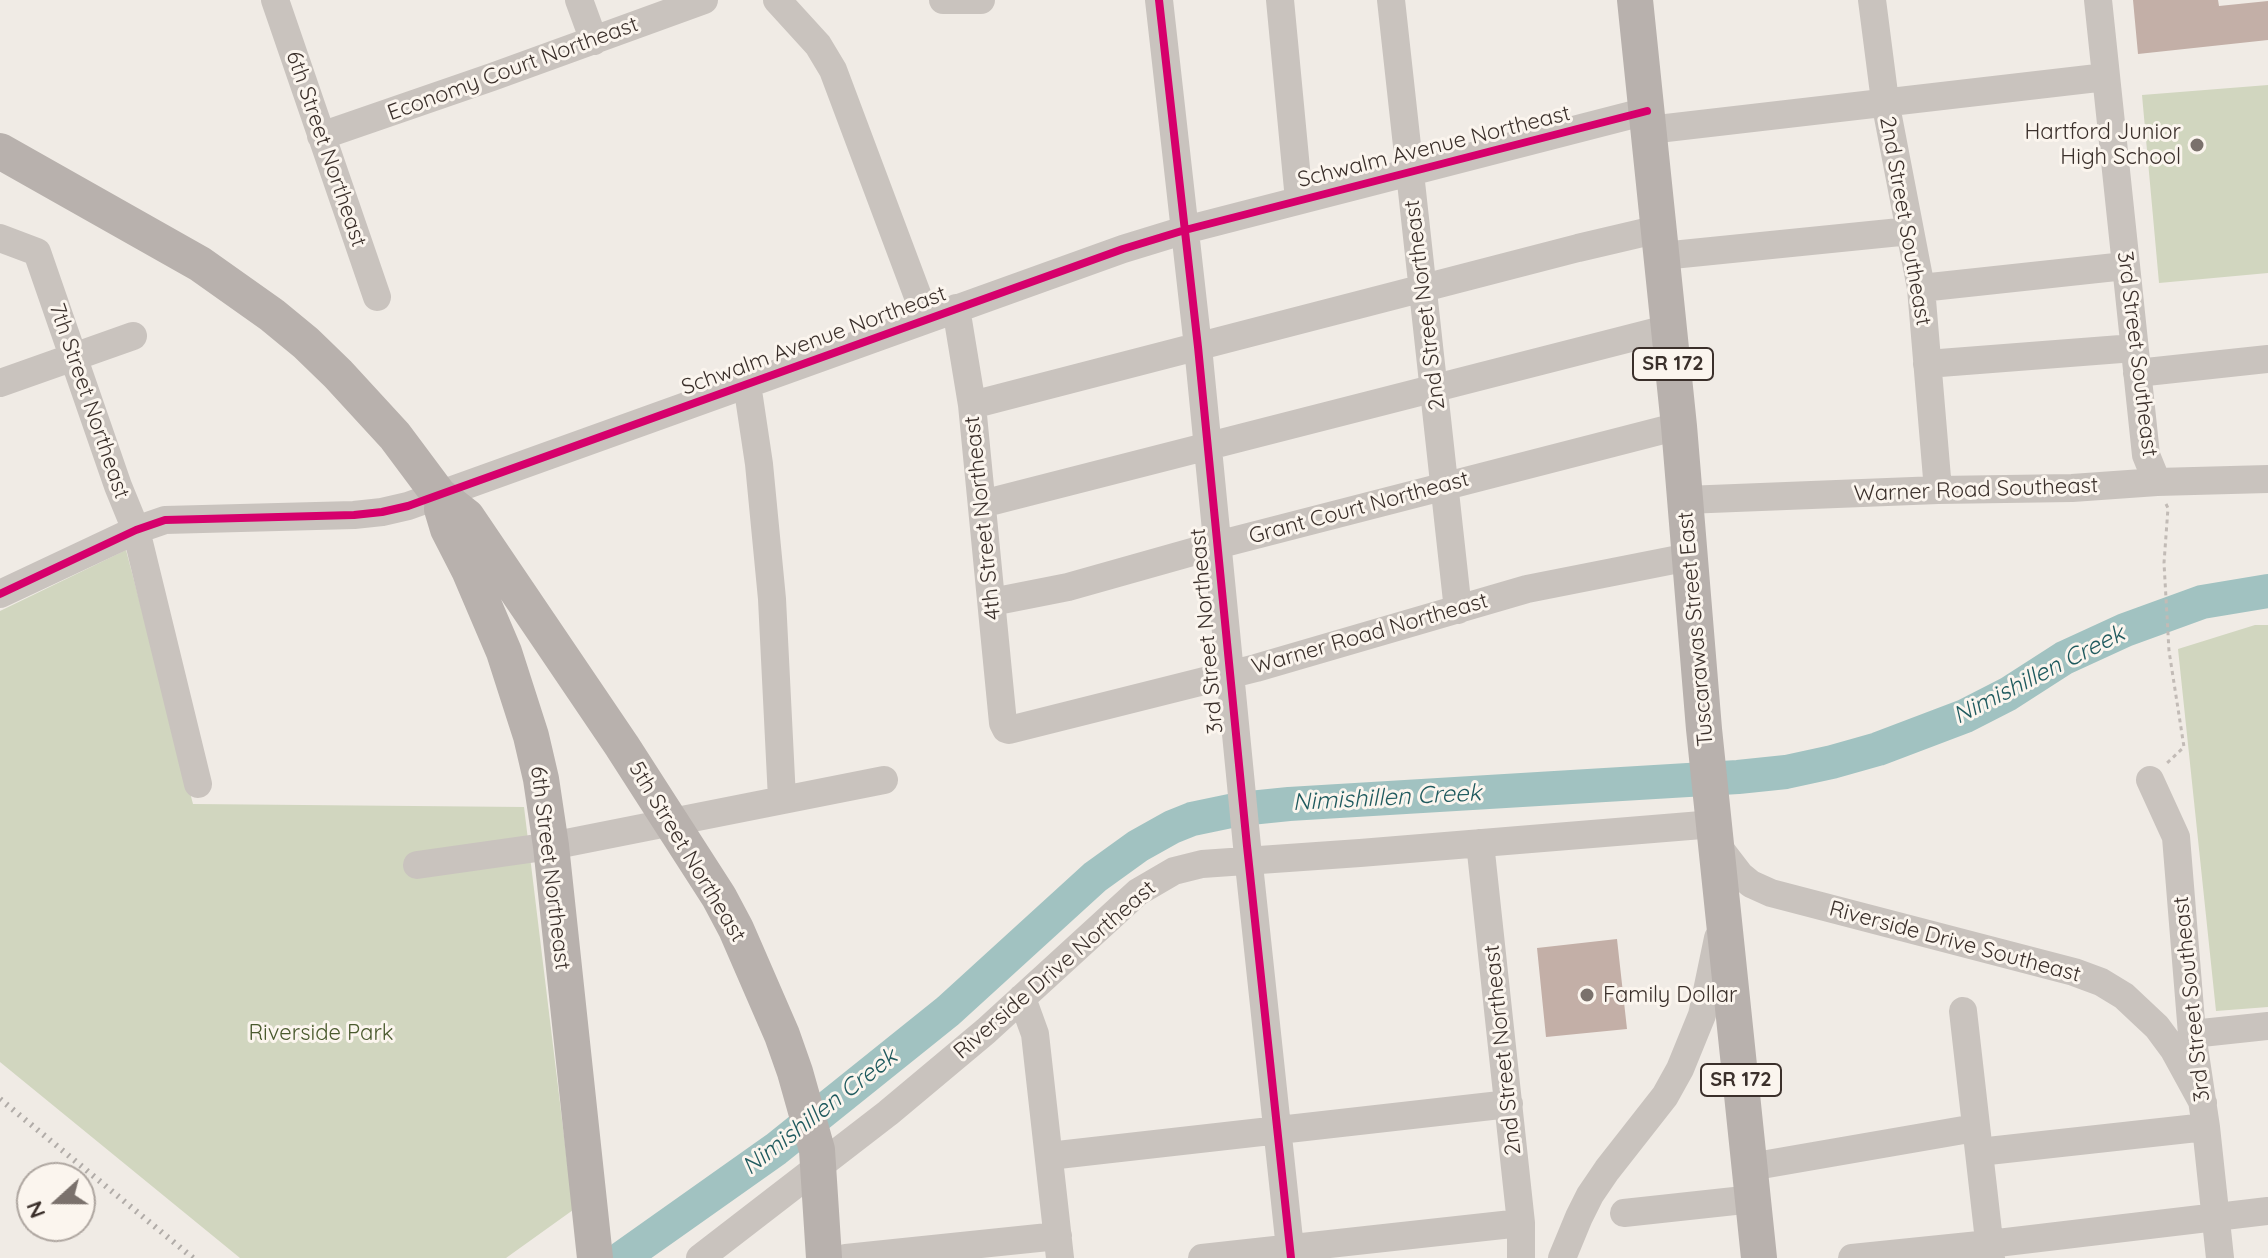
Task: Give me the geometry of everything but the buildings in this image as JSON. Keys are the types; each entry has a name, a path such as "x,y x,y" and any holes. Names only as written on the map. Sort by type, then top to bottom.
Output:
{"main road":[{"name":"Tuscarawas Street East","path":"1635,0 1670,328 1704,729 1759,1258"},
{"path":"0,151 200,264 272,315 306,343 358,395 395,436 439,495"},
{"name":"5th Street Northeast","path":"439,495 467,517 671,821 736,929 795,1072 818,1159 824,1258"},
{"name":"6th Street Northeast","path":"439,495 448,529 488,611 519,694 541,779 551,846 593,1246"}],"street":[{"name":"6th Street Northeast","path":"275,0 377,297"},
{"path":"579,0 594,41"},
{"name":"Economy Court Northeast","path":"321,136 704,0"},
{"path":"777,0 818,45 833,70 926,318"},
{"path":"943,0 981,0"},
{"name":"3rd Street Northeast","path":"1159,0 1198,347 1290,1253"},
{"path":"1280,0 1299,200"},
{"name":"2nd Street Northeast","path":"1391,0 1458,610"},
{"name":"2nd Street Southeast","path":"1872,0 1885,101 1921,288 1938,490"},
{"name":"3rd Street Southeast","path":"2098,0 2146,455 2157,482"},
{"name":"Schwalm Avenue Northeast","path":"0,594 150,523 180,518 354,515 382,512 439,495 1123,249 1410,171 1648,120 1885,101 2106,77"},
{"path":"972,405 1578,248 1910,231"},
{"name":"7th Street Northeast","path":"0,238 37,252 136,530 198,784"},
{"path":"1921,288 2125,266"},
{"name":"4th Street Northeast","path":"956,308 972,405 1006,729"},
{"path":"982,504 1670,328"},
{"path":"0,383 133,336"},
{"path":"1927,364 2268,359"},
{"path":"747,384 759,464 772,599 782,799"},
{"name":"Grant Court Northeast","path":"992,602 1068,587 1217,545 1679,426"},
{"name":"Warner Road Southeast","path":"1685,500 2268,479"},
{"name":"Warner Road Northeast","path":"1006,729 1229,674 1527,589 1689,557"},
{"path":"417,865 551,846 884,780"},
{"name":"3rd Street Southeast","path":"2150,780 2176,837 2192,1034 2205,1115 2220,1258"},
{"name":"Riverside Drive Northeast","path":"700,1258 818,1159 888,1113 1022,998 1105,921 1149,884 1174,871 1248,853 1480,843 1715,825"},
{"name":"Riverside Drive Southeast","path":"1715,825 1740,875 1771,893 2074,972 2101,982 2124,996 2157,1027 2174,1050 2205,1115"},
{"name":"2nd Street Northeast","path":"1480,843 1521,1223 1521,1258"},
{"path":"1562,1258 1590,1195 1660,1103 1686,1056 1705,1002 1723,901"},
{"path":"846,1258 1059,1247 1035,1034 1022,998"},
{"path":"1963,1011 1990,1251"},
{"path":"2192,1034 2268,1026"},
{"path":"1049,1156 1509,1104"},
{"path":"1624,1213 1751,1183 1977,1140 2205,1115"},
{"path":"1852,1258 1990,1251 2215,1216 2268,1211"},
{"path":"1202,1258 1379,1248 1521,1223"}],"green space":[{"path":"2268,85 2268,273 2159,283 2142,95"},
{"name":"Riverside Park","path":"126,550 193,804 524,807 573,1210 506,1258 240,1258 0,1062 0,611"},
{"path":"2255,625 2268,625 2268,1007 2216,1011 2178,649"}],"waterway":[{"name":"Nimishillen Creek","path":"622,1258 776,1149 948,1011 1095,877 1138,846 1172,827 1192,819 1240,809 1289,804 1786,772 1878,749 1965,716 2008,694 2064,658 2125,630 2202,602 2268,591"}],"railway":[{"path":"0,1099 193,1258"}],"cycle path":[{"path":"1159,0 1198,347 1291,1258"},
{"path":"0,594 136,530 165,520 354,515 408,506 1123,249 1185,230 1647,111"}],"place":[{"name":"Hartford Junior High School","path":"2197,145"},
{"name":"Family Dollar","path":"1587,995"}]}
